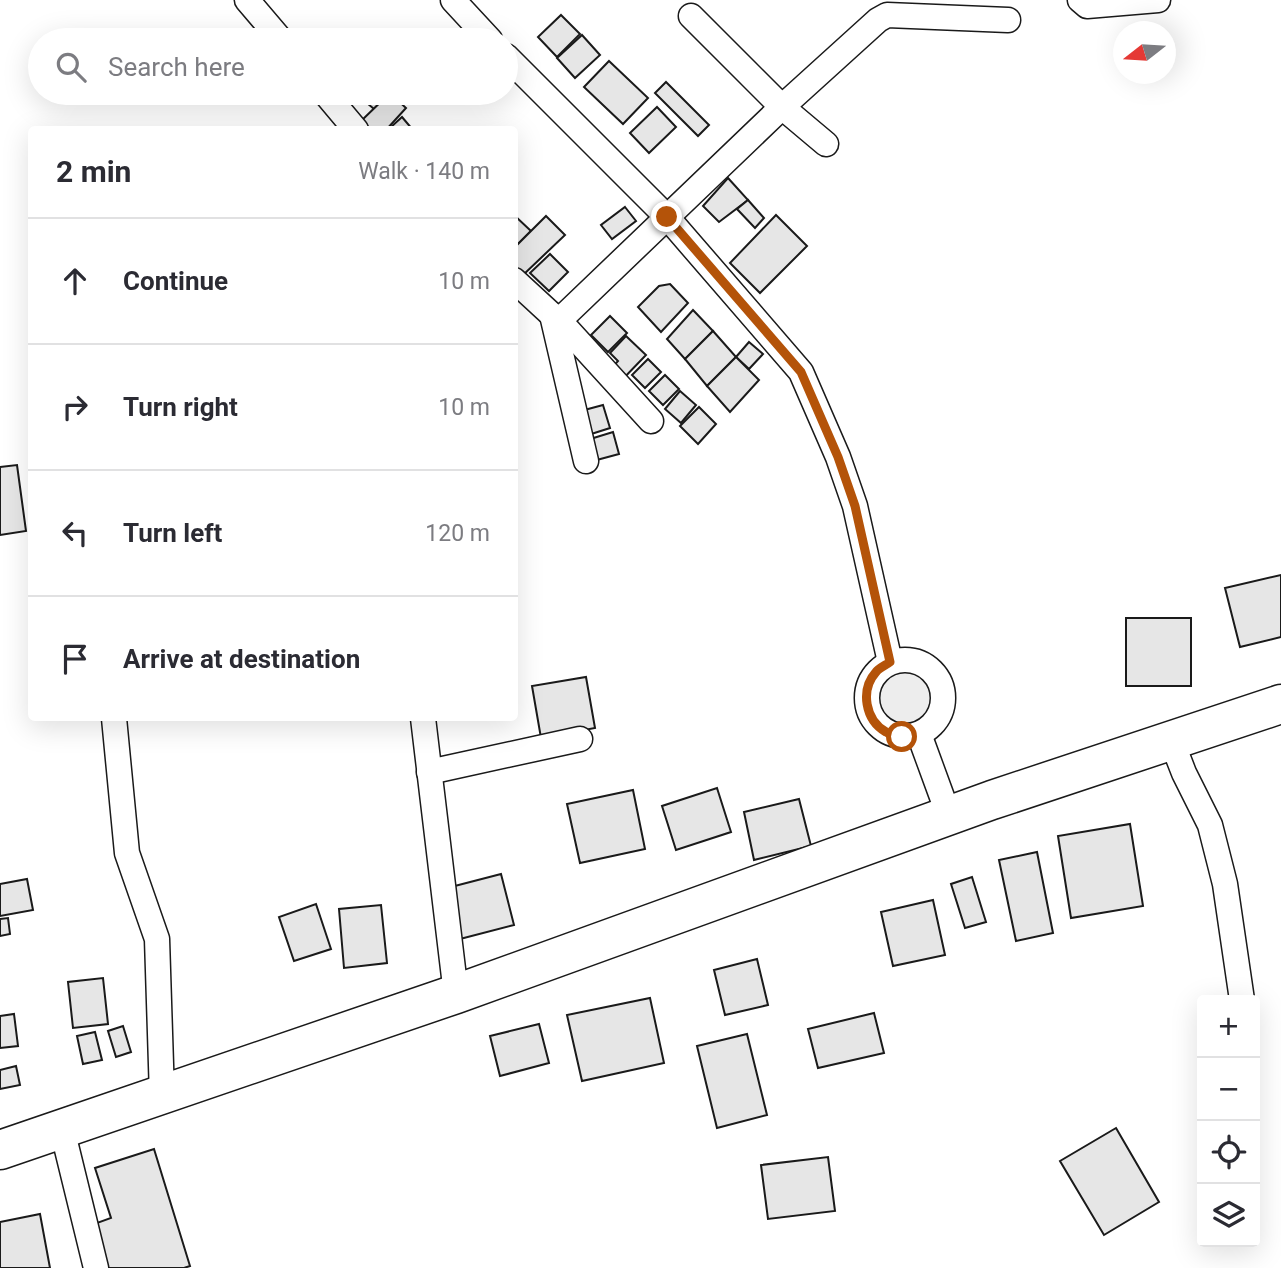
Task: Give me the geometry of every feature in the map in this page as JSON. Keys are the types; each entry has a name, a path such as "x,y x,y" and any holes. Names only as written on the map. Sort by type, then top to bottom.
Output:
{"highway":[{"path":"0,1150 456,994 949,816 1281,704"}],"street":[{"path":"247,0 271,28"},
{"path":"453,0 479,28"},
{"path":"1080,0 1087,6 1158,0"},
{"path":"555,317 564,316 782,107 878,20 887,15 944,9 1008,20"},
{"path":"691,16 782,107 826,144"},
{"path":"518,68 667,217 801,372 838,457 855,506 890,662"},
{"path":"334,105 350,126"},
{"path":"518,283 555,317 651,421"},
{"path":"555,317 586,461"},
{"path":"907,659 924,664 937,676 943,692 942,710 934,725 919,734 902,737 886,732 873,720 866,704 868,687 876,672 890,662 907,659"},
{"path":"114,721 127,853 157,939 162,1096"},
{"path":"423,721 456,994"},
{"path":"919,734 949,816"},
{"path":"429,772 580,739"},
{"path":"1172,741 1184,773 1210,825 1225,884 1241,995"},
{"path":"62,1129 96,1268"}],"shaded area":[{"path":"905,664 927,673 936,695 927,717 905,726 883,717 874,695 883,673"}],"building":[{"path":"561,15 580,34 557,57 538,37"},
{"path":"582,35 600,55 575,78 557,58"},
{"path":"609,61 648,98 623,124 584,87"},
{"path":"666,82 709,125 698,136 655,93"},
{"path":"378,105 403,105 406,108 390,126 364,126 360,122"},
{"path":"657,107 676,127 649,153 630,133"},
{"path":"402,117 410,126 392,126"},
{"path":"728,178 748,200 719,222 703,206"},
{"path":"748,200 764,218 755,228 737,209"},
{"path":"625,207 636,221 612,239 601,225"},
{"path":"776,215 807,246 760,293 730,263"},
{"path":"546,216 565,235 522,276 518,272 518,244"},
{"path":"518,219 531,231 518,244"},
{"path":"550,254 568,272 549,291 530,273"},
{"path":"670,284 688,303 661,332 638,307 659,286"},
{"path":"693,310 713,331 685,359 667,339"},
{"path":"610,316 627,333 608,352 591,335"},
{"path":"713,331 736,357 707,386 685,359"},
{"path":"626,336 646,355 619,383 608,372 618,361 610,353"},
{"path":"749,342 763,354 749,369 736,357"},
{"path":"736,357 759,380 730,412 707,386"},
{"path":"648,359 661,372 645,388 632,375"},
{"path":"665,375 679,389 663,405 649,391"},
{"path":"680,391 696,405 681,423 665,409"},
{"path":"603,405 610,428 585,436 577,412"},
{"path":"699,407 716,424 698,444 680,426"},
{"path":"613,432 619,454 593,461 587,440"},
{"path":"17,465 26,531 0,535 0,467"},
{"path":"1281,575 1281,637 1240,647 1225,588"},
{"path":"1126,618 1191,618 1191,686 1126,686"},
{"path":"586,677 595,728 541,738 532,686"},
{"path":"717,788 731,832 676,850 662,806"},
{"path":"633,790 645,849 580,863 567,804"},
{"path":"799,799 811,846 754,860 744,812"},
{"path":"1130,824 1143,906 1071,918 1058,836"},
{"path":"1037,852 1053,933 1016,941 999,860"},
{"path":"501,874 514,925 460,939 447,888"},
{"path":"972,877 986,922 965,928 951,884"},
{"path":"27,879 33,910 0,916 0,884"},
{"path":"933,900 945,955 893,966 881,912"},
{"path":"316,904 331,949 294,961 279,917"},
{"path":"381,905 387,963 344,968 339,909"},
{"path":"8,918 10,934 0,936 0,919"},
{"path":"757,959 768,1005 725,1015 714,970"},
{"path":"103,978 108,1024 73,1028 68,982"},
{"path":"650,998 664,1063 582,1081 567,1015"},
{"path":"874,1013 884,1053 818,1068 808,1029"},
{"path":"14,1014 18,1046 0,1048 0,1016"},
{"path":"539,1024 549,1063 500,1076 490,1036"},
{"path":"123,1026 131,1052 116,1057 108,1031"},
{"path":"95,1032 102,1060 83,1064 77,1036"},
{"path":"747,1034 767,1115 717,1128 697,1046"},
{"path":"16,1066 20,1085 0,1089 0,1070"},
{"path":"1116,1128 1159,1202 1104,1235 1060,1161"},
{"path":"154,1149 190,1266 108,1268 94,1224 111,1218 95,1168"},
{"path":"828,1157 835,1211 768,1219 761,1165"},
{"path":"40,1214 50,1268 0,1268 0,1222"}],"route":[{"path":"667,217 801,372 838,457 855,506 890,662 876,672 868,687 866,704 873,720 886,732 902,737"}]}
